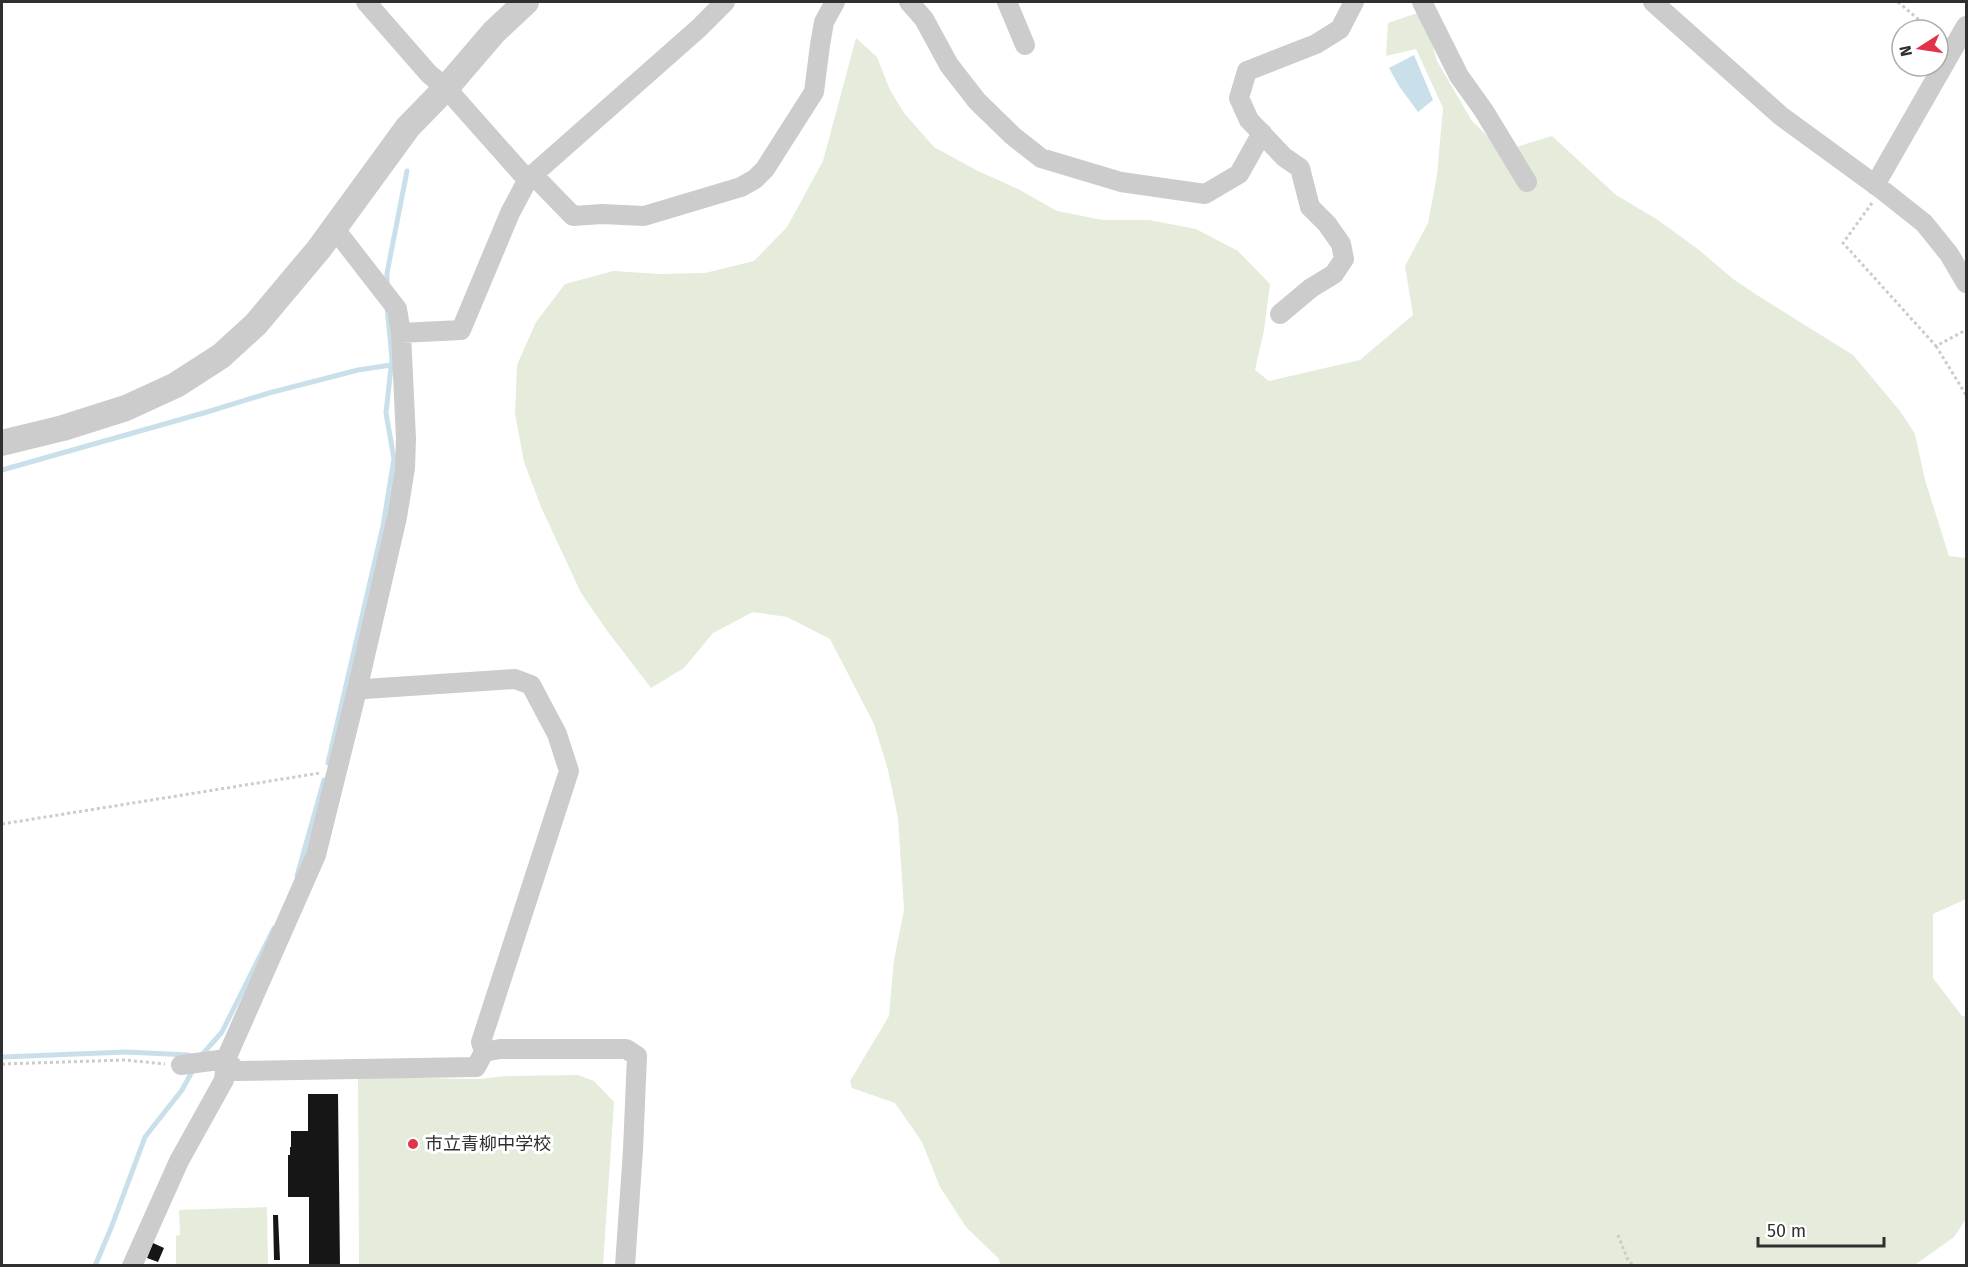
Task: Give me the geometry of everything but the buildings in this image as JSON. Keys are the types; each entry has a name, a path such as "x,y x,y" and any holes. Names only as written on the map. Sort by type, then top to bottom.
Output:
{"street":[{"path":"366,2 429,74 446,88 528,179 537,179 573,216 602,214 644,216 741,187 765,169 814,92 824,22 835,2"},
{"path":"2,443 63,428 126,408 176,385 212,362 256,324 320,249 408,127 446,88 494,32 526,2"},
{"path":"401,333 461,330 510,213 528,179 699,28 724,2"},
{"path":"909,2 924,19 949,64 977,101 1013,136 1041,158 1121,182 1205,194 1239,174 1262,133"},
{"path":"1007,2 1025,45"},
{"path":"1280,315 1311,288 1334,274 1344,259 1341,244 1327,224 1310,207 1300,168 1284,157 1250,120 1239,98 1247,71 1316,44 1340,29 1354,2"},
{"path":"1422,2 1459,76 1484,111 1527,182"},
{"path":"1653,2 1781,116 1924,223 1949,254 1966,284"},
{"path":"1878,187 1966,26"},
{"path":"132,1266 179,1161 224,1080 226,1059 316,855 339,770 397,518 405,468 406,439 401,333 397,309 334,228"},
{"path":"226,1059 236,1071 476,1068 484,1052 481,1042 569,771 557,734 531,685 515,679 365,689 358,686"},
{"path":"484,1052 500,1049 626,1049 637,1056 625,1266"},
{"path":"181,1065 226,1059"}],"path":[{"path":"1898,2 1916,18"},
{"path":"1878,187 1843,243 1936,346 1966,395"},
{"path":"1936,346 1966,330"},
{"path":"2,824 339,770"},
{"path":"2,1064 125,1060 181,1065"},
{"path":"1618,1235 1627,1258 1633,1266"}],"green space":[{"path":"1423,11 1437,61 1472,121 1503,151 1552,136 1616,195 1658,220 1733,279 1853,355 1900,411 1915,434 1925,480 1949,556 1966,558 1966,899 1933,914 1933,978 1962,1016 1966,1016 1966,1219 1954,1237 1916,1266 1000,1265 999,1259 966,1227 940,1187 922,1142 895,1103 852,1088 850,1081 889,1016 894,960 904,910 898,818 888,770 874,724 830,639 787,617 753,612 713,633 684,668 651,688 581,593 541,507 524,462 515,414 517,365 536,322 565,284 613,271 660,274 705,273 754,261 787,227 823,161 856,38 877,57 890,90 904,113 934,147 1057,211 1103,220 1149,220 1196,229 1238,251 1270,284 1264,330 1255,370 1269,381 1360,360 1413,315 1405,266 1428,223 1437,175 1443,108 1416,49 1386,56 1388,23"},
{"path":"578,1075 594,1081 614,1102 603,1265 359,1265 358,1077 480,1079 506,1076"},
{"path":"267,1207 268,1265 176,1265 176,1236 180,1235 179,1210"}],"water":[{"path":"1414,55 1433,100 1418,112 1389,68"}],"waterway":[{"path":"387,284 387,273 407,171"},
{"path":"328,763 383,526 394,459 386,413 392,358 387,307"},
{"path":"2,470 269,393 358,370 391,365"},
{"path":"297,876 324,780"},
{"path":"200,1057 222,1032 274,928"},
{"path":"2,1057 126,1052 189,1055"},
{"path":"95,1266 145,1137 182,1090 194,1068"}],"place":[{"name":"市立青柳中学校","path":"413,1144"}]}
